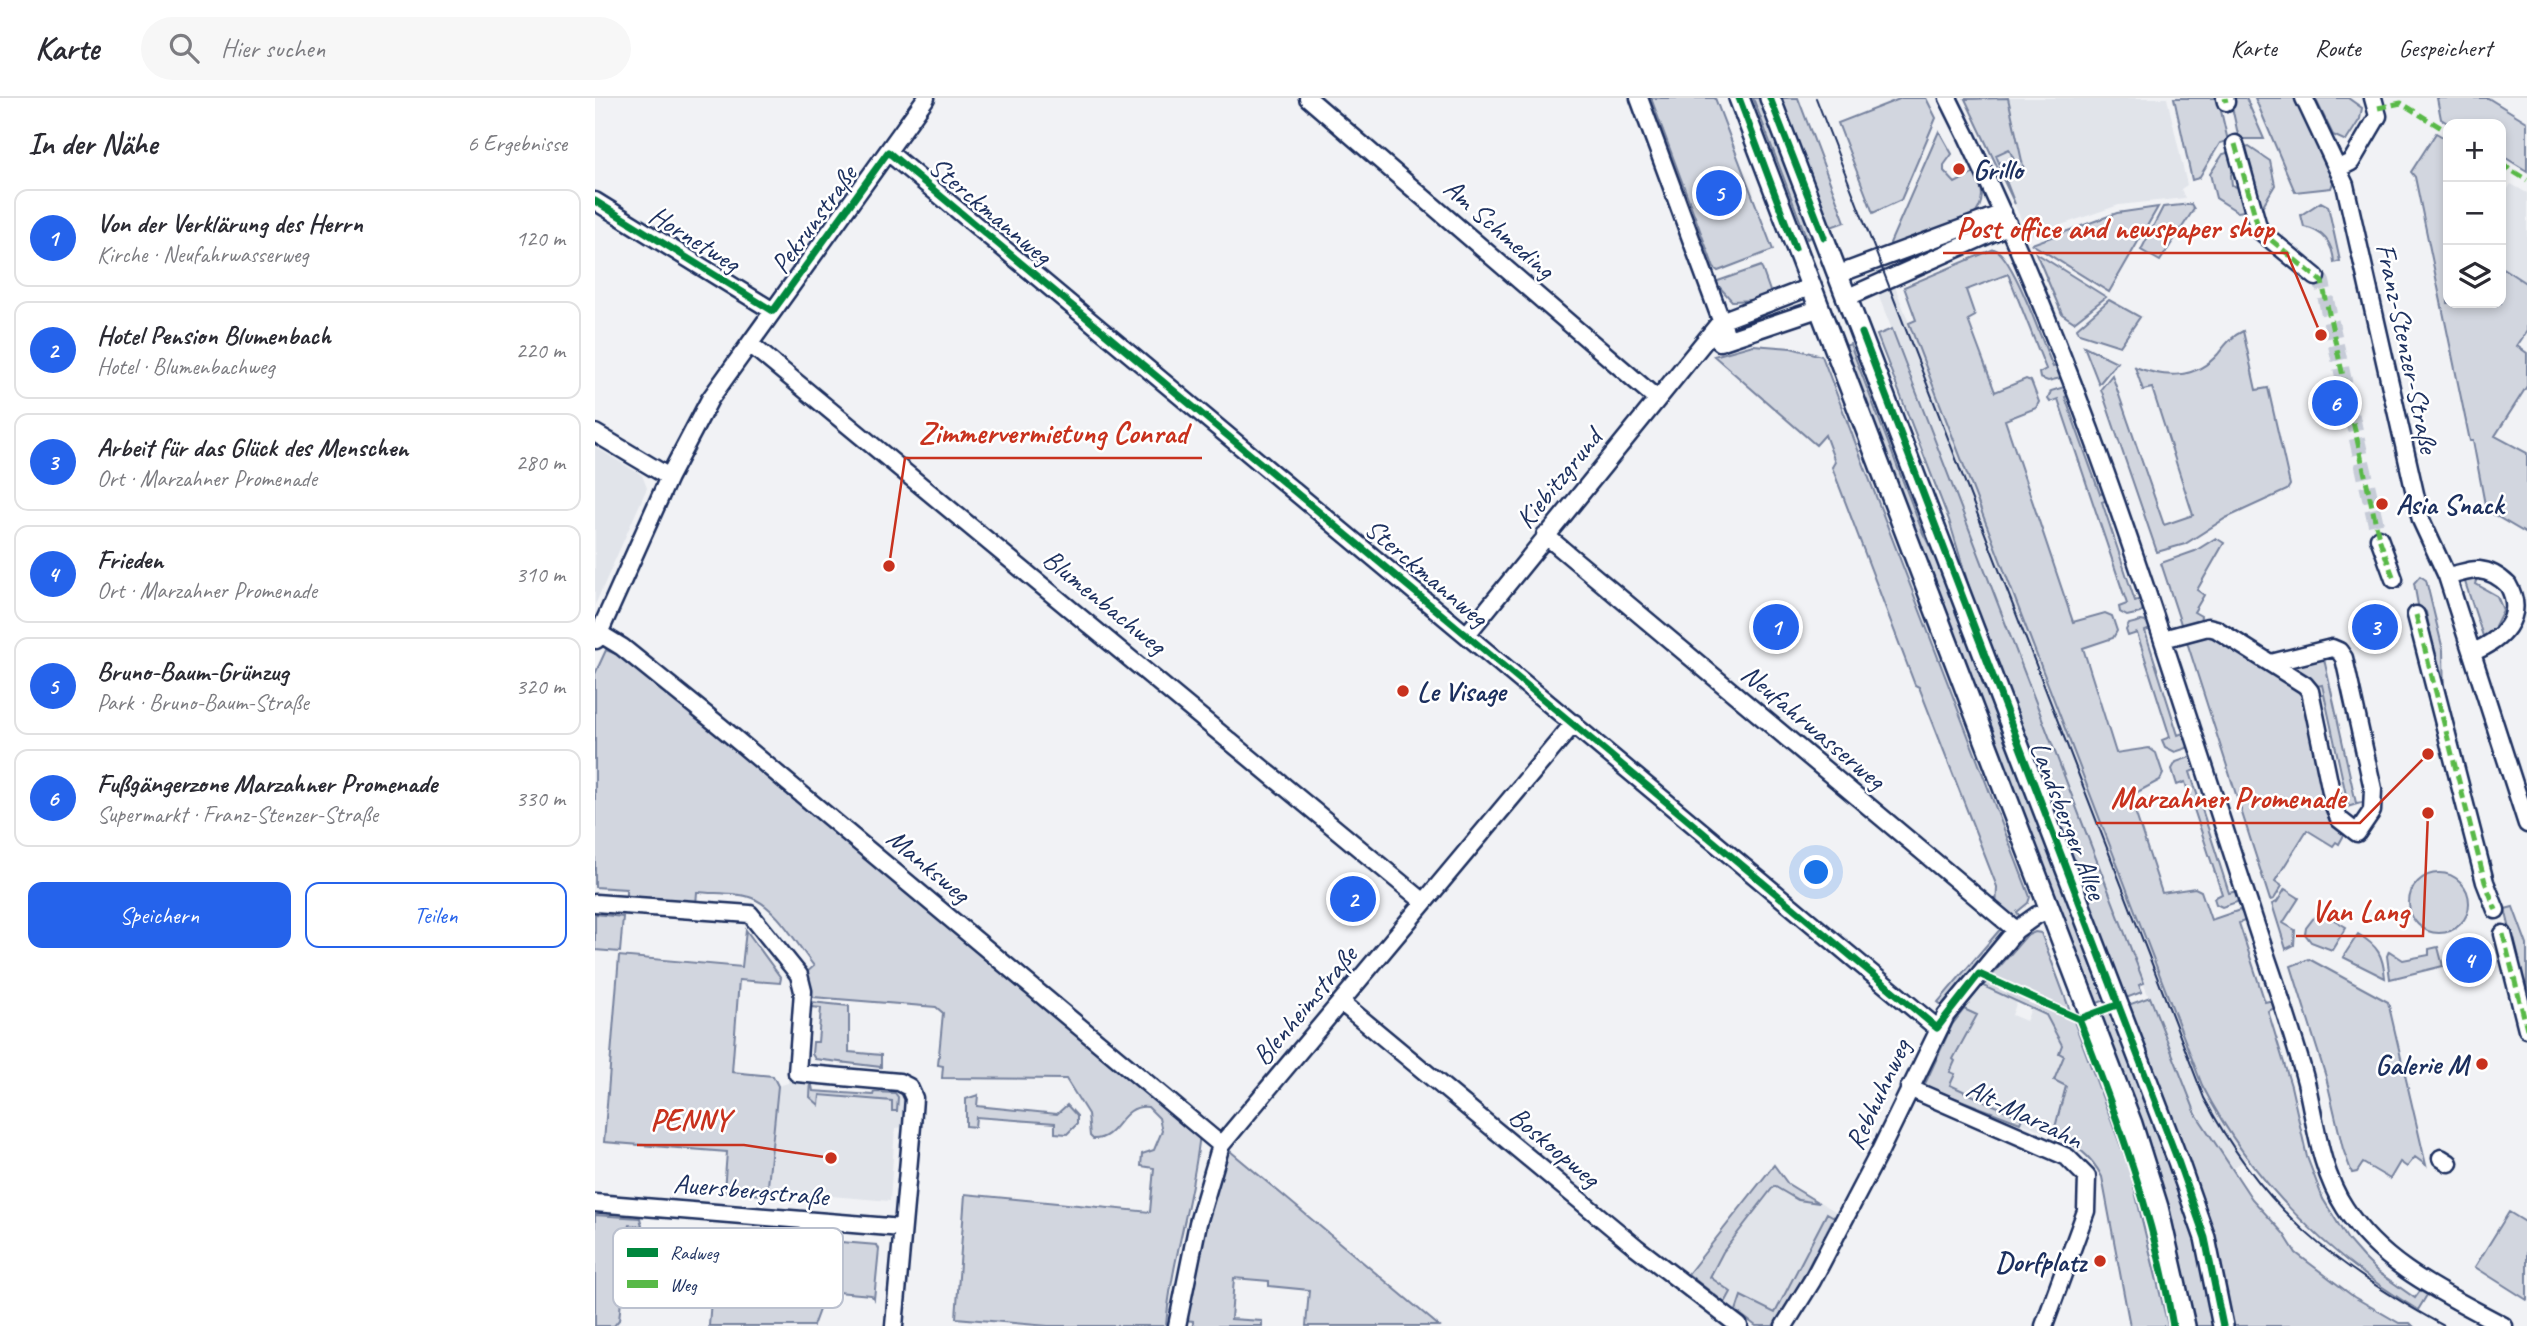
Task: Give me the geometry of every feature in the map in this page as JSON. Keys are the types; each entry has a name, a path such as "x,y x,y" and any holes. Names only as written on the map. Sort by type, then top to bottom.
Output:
{"main road":[{"name":"Landsberger Allee","path":"1739,98 2142,1154 2176,1279 2185,1326"},
{"name":"Landsberger Allee","path":"1770,98 2191,1196 2205,1238 2223,1326"},
{"path":"1809,287 1839,274"},
{"path":"1818,309 1848,297"}],"street":[{"name":"Am Schmeding","path":"1308,98 1657,399"},
{"path":"1639,98 1728,339"},
{"path":"1948,98 2005,218 2073,379 2163,639 2305,1080 2325,1167 2338,1195 2358,1227 2388,1258 2504,1326"},
{"name":"Franz-Stenzer-Straße","path":"2304,98 2339,168 2419,513 2447,576 2527,824"},
{"path":"2339,168 2351,162 2378,116 2373,98"},
{"name":"Pekrunstraße","path":"597,637 669,477 710,399 888,152 921,100"},
{"path":"2235,144 2259,230 2316,277"},
{"name":"Sterckmannweg","path":"888,152 1468,633 1937,1028"},
{"name":"Hornetweg","path":"595,201 773,311"},
{"path":"1839,274 2005,218"},
{"path":"1848,297 1999,230 2005,218"},
{"name":"Kiebitzgrund","path":"1468,633 1721,321 1809,287"},
{"name":"Kiebitzgrund","path":"1690,359 1728,339 1818,309"},
{"name":"Blumenbachweg","path":"750,344 1143,666 1424,902"},
{"path":"595,433 669,477"},
{"name":"Neufahrwasserweg","path":"1545,535 2016,930"},
{"path":"2379,538 2394,579"},
{"path":"2447,576 2475,570 2485,571 2505,582 2519,604 2519,616 2505,637 2473,652"},
{"path":"2416,615 2484,882 2496,910"},
{"path":"2163,639 2208,627 2216,629 2305,685 2310,691 2334,806 2339,819 2357,833 2372,811 2373,789 2344,658 2339,651 2332,648 2271,663"},
{"name":"Manksweg","path":"597,637 622,647 1221,1144"},
{"name":"Blenheimstraße","path":"1177,1326 1198,1223 1221,1144 1574,723"},
{"path":"595,903 750,915 799,975 803,991 796,1073 899,1082 909,1087 914,1098 894,1326"},
{"name":"Rebhuhnweg","path":"1784,1326 1844,1220 1937,1028 2016,930 2037,915 2050,910"},
{"path":"2503,934 2527,1029"},
{"name":"Boskoopweg","path":"1341,1002 1636,1247 1739,1326"},
{"name":"Alt-Marzahn","path":"1909,1088 2067,1157 2087,1177 2086,1211 2044,1326"},
{"name":"Auersbergstraße","path":"595,1203 902,1228"}],"shaded area":[{"path":"1651,98 1715,98 1773,250 1718,271 1714,268"},
{"path":"1753,98 1762,98 1814,236 1807,239"},
{"path":"1779,98 1798,98 1845,222 1828,228"},
{"path":"1902,98 1926,98 1936,118 1901,200 1873,213 1838,123"},
{"path":"1964,98 2167,98 2187,185 2181,189 2185,198 2119,205 2029,236"},
{"path":"2008,98 2024,170 2019,171 2009,149 1996,155 2015,204 1965,99"},
{"path":"2174,98 2218,98 2228,141 2220,143 2199,178 2192,180"},
{"path":"2230,98 2246,98 2264,139 2239,139"},
{"path":"2255,98 2297,98 2334,180 2331,188 2295,192"},
{"path":"2315,98 2348,98 2362,108 2360,119 2346,141 2333,135"},
{"path":"2437,98 2488,98 2527,122 2527,171 2506,158 2506,119 2441,119"},
{"path":"1939,131 1952,154 1944,165 1944,171 1955,183 1976,172 1982,190 1979,207 1972,218 1892,248 1890,243"},
{"path":"2436,133 2443,137 2443,308 2506,308 2506,270 2527,284 2527,331 2517,346 2527,353 2527,386 2495,436 2527,453 2527,534 2486,510 2415,177 2411,172"},
{"path":"2249,147 2270,161 2275,185 2262,207 2255,209 2250,186 2254,180 2252,170 2246,166 2241,149"},
{"path":"2231,152 2234,168 2231,175 2232,185 2239,188 2244,211 2238,212 2216,198 2210,174 2223,154"},
{"path":"2511,184 2527,193 2527,284 2506,270 2506,192"},
{"path":"2321,202 2328,206 2340,261 2334,263 2332,250 2326,239 2304,227 2301,215"},
{"path":"2191,204 2194,209 2160,261 2141,250 2163,207"},
{"path":"2158,207 2109,292 2032,244 2117,213"},
{"path":"1994,249 2001,254 2018,282 2053,367 2061,365 2061,378 2048,381 2040,378 2039,373 2046,369 2008,274 1966,290 1975,316 1968,320 1995,392 2026,379 2031,381 2039,402 2036,408 2005,420 2073,622 2105,613 2112,616 2117,631 2113,638 2083,648 2116,753 2149,748 2156,753 2163,774 2160,780 2130,796 2162,893 2195,888 2201,891 2211,920 2240,910 2247,920 2239,923 2265,1002 2273,1000 2275,1008 2268,1011 2291,1086 2307,1157 2323,1199 2348,1240 2378,1272 2415,1298 2420,1291 2427,1295 2418,1310 2352,1265 2294,1213 2244,1153 2202,1085 1909,323 1916,320 1904,287"},
{"path":"2036,253 2106,297 2074,322 2062,314"},
{"path":"1761,266 1771,294 1757,300 1732,301 1715,282"},
{"path":"1894,284 2202,1085 2246,1159 2230,1170 2185,1091 1877,292"},
{"path":"2109,300 2140,317 2120,346 2079,333 2077,328"},
{"path":"1892,329 2144,983 2139,985 2142,992 2126,998 1972,597 1949,520 1877,335"},
{"path":"2243,331 2256,390 2268,388 2290,485 2287,490 2226,518 2185,544 2157,552 2101,389 2112,375 2164,525 2193,515 2152,388 2143,390 2135,367 2168,375 2200,369"},
{"path":"1850,344 1923,533 1950,586 2108,999 2095,1004 1843,347"},
{"path":"1753,345 1791,348 1822,356 2030,897 2028,903 2017,912 2020,917 2015,920 1996,911 1997,887 1919,687 1915,685 1832,467 1835,462 1825,435 1816,445 1714,356"},
{"path":"2084,346 2117,362 2099,384"},
{"path":"2064,387 2072,394 2065,397 2100,494 2108,492 2111,499 2102,502 2135,601 2143,598 2146,606 2140,613 2127,616 2120,612 2119,607 2127,604 2058,399 2050,402 2048,399 2051,391"},
{"path":"595,447 642,475 647,488 595,605"},
{"path":"2216,538 2224,543 2197,590 2204,595 2194,612 2201,616 2200,621 2182,627 2161,563 2195,551"},
{"path":"2479,575 2476,584 2497,596 2503,610 2495,626 2501,634 2488,642 2483,636 2464,579"},
{"path":"2420,576 2426,580 2443,650 2444,700 2426,612 2418,605 2414,583"},
{"path":"2141,621 2152,623 2153,628 2145,631 2178,735 2186,732 2190,742 2187,748 2175,752 2165,747 2162,740 2170,737 2137,633 2128,636 2126,630 2129,624"},
{"path":"2214,637 2301,692 2332,826 2344,835 2339,844 2336,842 2333,846 2307,830 2275,881 2282,886 2274,899 2270,900 2187,642"},
{"path":"606,650 621,656 1200,1133 1166,1326 1048,1326 956,1318 965,1194 1150,1212 1154,1168 1141,1166 1142,1154 1154,1150 1162,1131 1159,1118 1148,1107 1131,1111 1108,1134 1093,1139 1090,1136 1088,1114 1066,1079 942,1078 943,1066 938,1065 943,1013 936,1007 813,997 806,973 814,966 779,918 752,898 697,892 696,905 626,898 626,889 595,887 595,674"},
{"path":"2332,655 2324,659 2356,803 2364,802 2344,808 2340,806 2348,804 2322,685 2313,687 2288,665"},
{"path":"2190,757 2196,761 2197,769 2190,772 2229,893 2237,891 2239,897 2237,902 2222,907 2216,904 2214,898 2222,894 2185,782 2177,785 2172,769 2176,762"},
{"path":"2439,873 2460,882 2469,903 2460,924 2439,933 2418,924 2409,903 2418,882"},
{"path":"2285,889 2299,898 2283,923 2295,930 2294,945 2286,949 2272,904 2277,902"},
{"path":"2513,907 2527,945 2527,997 2505,909"},
{"path":"2319,911 2346,927 2332,950 2311,942 2305,934 2306,928"},
{"path":"595,914 623,917 620,952 595,950"},
{"path":"2002,927 2004,933 1943,1006 1938,1002"},
{"path":"746,930 781,978 780,983 739,980 732,1072 773,1076 778,1086 768,1186 772,1191 762,1190 761,1195 724,1191 727,1152 604,1142 619,956 742,967"},
{"path":"2035,932 2041,933 2130,1171 2168,1326 2130,1326 2102,1177 2082,1151 2053,1135 2066,1086 2054,1080 2064,1056 2059,1053 2062,1045 2046,1015 1983,986 2026,936"},
{"path":"2358,934 2378,952 2385,978 2343,957"},
{"path":"2438,947 2443,966 2390,979 2387,956 2389,951 2403,960 2429,955 2429,949"},
{"path":"2309,959 2388,1002 2426,1165 2415,1157 2407,1167 2400,1162 2390,1179 2363,1163 2357,1172 2352,1173 2343,1149 2326,1077 2291,966"},
{"path":"1983,986 2017,1002 2012,1015 2026,1021 2031,1009 2046,1015 2062,1045 2067,1086 2053,1135 1924,1086 1955,1018"},
{"path":"2150,997 2196,1114 2252,1199 2284,1234 2296,1253 2354,1297 2399,1323 2410,1323 2413,1326 2233,1326 2211,1227 2128,1005"},
{"path":"811,1002 849,1006 849,1052 881,1055 881,1067 815,1059 812,1054 813,1042 818,1042 821,1008 811,1007"},
{"path":"1964,1009 1977,1015 1953,1059 1955,1061 1950,1072 1955,1074 1950,1085 2022,1118 2020,1123 1924,1086 1952,1025"},
{"path":"2113,1011 2192,1223 2217,1326 2193,1326 2173,1230 2100,1016"},
{"path":"789,1078 813,1080 813,1091 873,1095 875,1086 894,1087 903,1091 904,1127 895,1128 890,1201 772,1191 769,1187 778,1086 788,1083"},
{"path":"811,1080 813,1091 873,1095 874,1092 895,1093 898,1097 897,1111 892,1111 892,1101 820,1095 819,1105 810,1097"},
{"path":"978,1095 977,1106 1057,1114 1067,1105 1077,1116 1077,1124 1067,1134 1055,1133 1055,1123 976,1117 975,1127 966,1126 966,1099"},
{"path":"1230,1151 1439,1326 1306,1326 1309,1290 1269,1286 1269,1281 1234,1278 1231,1319 1262,1321 1262,1326 1193,1326 1193,1321 1185,1320 1218,1167"},
{"path":"1774,1165 1788,1184 1837,1212 1799,1285 1773,1326 1756,1326 1688,1274"},
{"path":"1774,1165 1788,1184 1819,1203 1798,1200 1774,1186 1723,1252 1710,1277 1731,1292 1725,1303 1688,1274"},
{"path":"2509,1212 2527,1223 2527,1300 2475,1267"},
{"path":"1827,1213 1834,1217 1799,1285 1773,1326 1756,1326 1736,1311 1741,1296 1775,1313"},
{"path":"595,1215 640,1218 642,1226 613,1228 613,1308 620,1308 619,1320 614,1326 595,1326"},
{"path":"843,1242 877,1245 879,1249 874,1299 871,1295 843,1293"},
{"path":"710,1308 820,1308 813,1326 709,1326"}],"tunnel":[{"path":"2316,277 2322,282 2379,538"}],"tram line":[{"path":"1816,98 2204,1098 2251,1173 2305,1232 2369,1281 2444,1326"}],"marked path":[{"path":"2225,98 2226,102"},
{"path":"2378,108 2401,103 2443,129"},
{"path":"2235,144 2259,230 2322,282 2379,538 2394,579"},
{"path":"2506,167 2527,180"},
{"path":"2416,615 2485,882 2496,910"},
{"path":"2503,934 2527,1029"}],"cycle path":[{"path":"1739,98 1795,248"},
{"path":"1770,98 1824,237"},
{"path":"595,201 773,311 888,152 1937,1028 1979,974 2079,1019 2117,1005"},
{"path":"1862,333 2178,1161 2205,1238 2223,1326"},
{"path":"2079,1019 2108,1094 2146,1209 2173,1326"}],"place":[{"name":"Grillo","path":"1959,169"},
{"name":"Bruno-Baum-Grünzug","path":"1719,193"},
{"name":"Post office and newspaper shop","path":"2321,335"},
{"name":"Fußgängerzone Marzahner Promenade","path":"2335,403"},
{"name":"Asia Snack","path":"2382,504"},
{"name":"Zimmervermietung Conrad","path":"889,566"},
{"name":"Von der Verklärung des Herrn","path":"1776,627"},
{"name":"Arbeit für das Glück des Menschen","path":"2375,627"},
{"name":"Le Visage","path":"1403,691"},
{"name":"Marzahner Promenade","path":"2428,754"},
{"name":"Van Lang","path":"2428,813"},
{"name":"Hotel Pension Blumenbach","path":"1353,899"},
{"name":"Frieden","path":"2469,960"},
{"name":"Galerie M","path":"2482,1064"},
{"name":"PENNY","path":"831,1158"},
{"name":"Dorfplatz","path":"2100,1261"}]}
